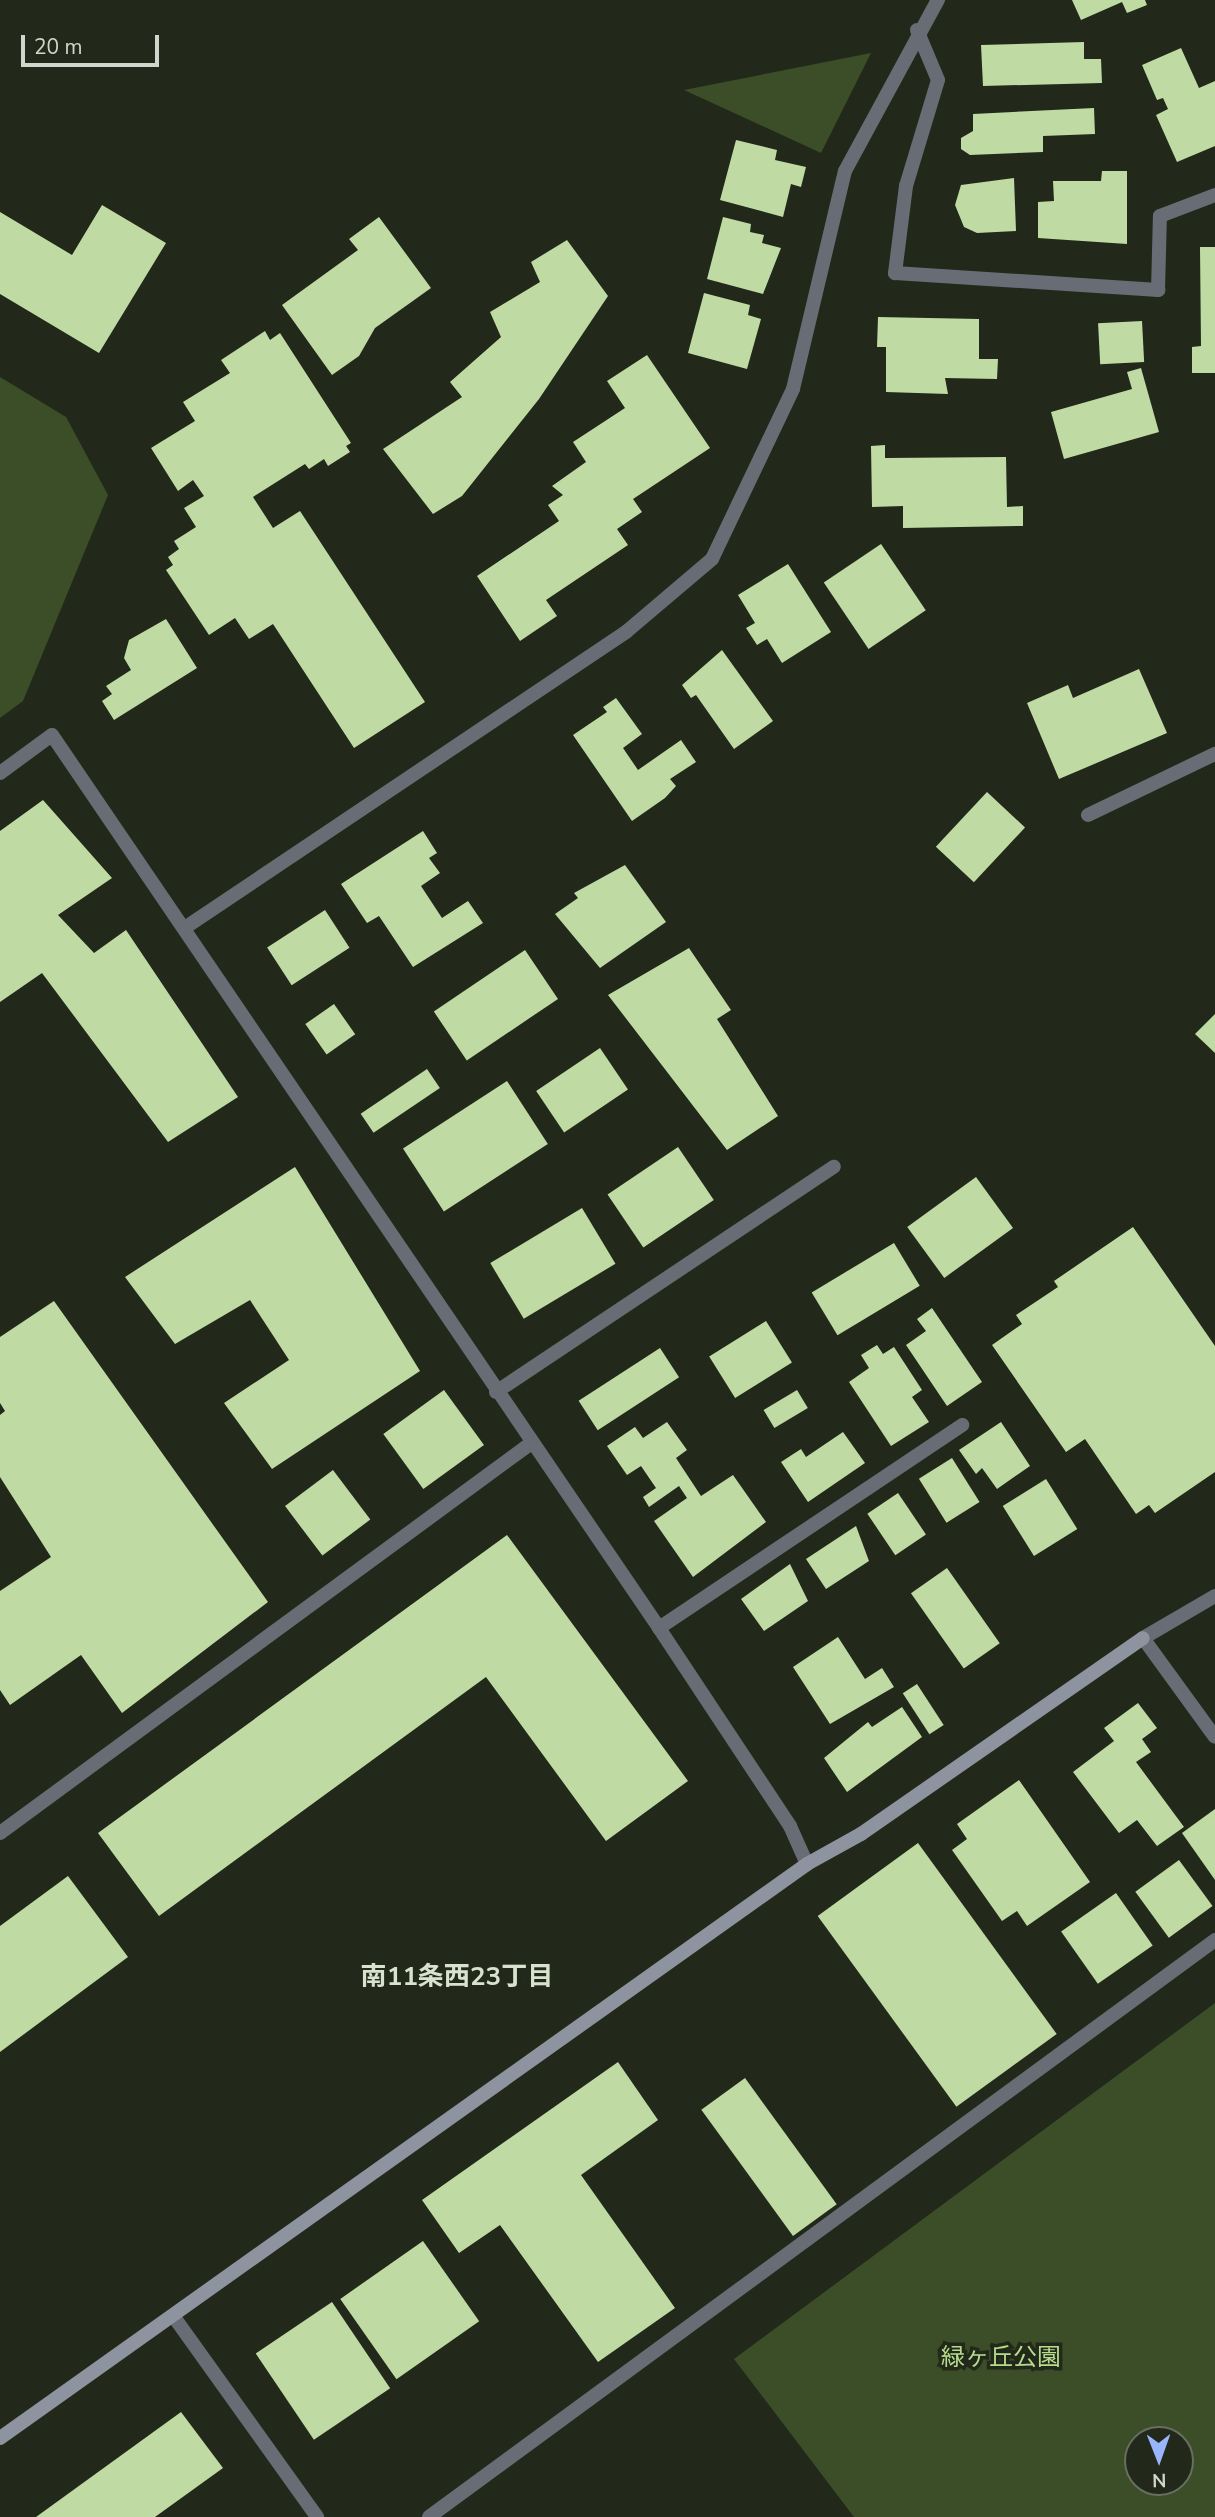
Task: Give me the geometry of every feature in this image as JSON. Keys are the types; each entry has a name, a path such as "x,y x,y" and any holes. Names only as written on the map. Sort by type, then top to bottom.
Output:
{"street":[{"path":"186,927 626,632 712,559 793,389 845,170 917,30 938,0"},
{"path":"917,30 938,80 906,186 894,273 1158,290 1160,216 1215,195"},
{"path":"0,773 52,735 186,927 530,1444 659,1628 790,1826 807,1864"},
{"path":"1087,815 1215,754"},
{"path":"496,1392 834,1167"},
{"path":"659,1628 962,1425"},
{"path":"0,1833 530,1444"},
{"path":"0,2438 174,2317 807,1864 861,1834 1143,1638 1215,1596"},
{"path":"1143,1638 1215,1737"},
{"path":"429,2517 1215,1940"},
{"path":"174,2317 317,2517"}],"green space":[{"path":"871,53 821,153 684,90"},
{"path":"0,377 66,417 108,495 23,701 0,718"},
{"name":"緑ヶ丘公園","path":"1215,2003 1215,2517 854,2517 734,2359"}],"building":[{"path":"1072,0 1145,0 1147,5 1127,13 1122,2 1081,20"},
{"path":"1084,42 1084,59 1101,59 1102,83 983,86 981,45"},
{"path":"1181,48 1199,88 1215,81 1215,146 1177,162 1156,115 1168,109 1163,98 1157,100 1142,65"},
{"path":"1094,108 1095,134 1043,136 1043,152 970,155 961,149 961,138 973,131 973,114"},
{"path":"736,140 777,150 775,160 806,167 801,187 791,184 783,217 720,200"},
{"path":"1102,171 1127,171 1127,244 1038,238 1038,202 1054,201 1053,181 1101,181"},
{"path":"1014,178 1016,231 977,233 964,227 955,205 961,185"},
{"path":"102,205 166,243 99,353 0,294 0,212 72,255"},
{"path":"379,217 431,288 375,328 359,356 332,375 282,305 358,250 349,239"},
{"path":"723,217 751,224 750,232 764,235 762,243 781,248 763,294 707,279"},
{"path":"567,240 608,296 539,399 462,496 433,514 383,449 462,397 450,382 501,337 490,312 540,282 531,262"},
{"path":"1200,247 1215,247 1215,373 1192,373 1192,347 1201,346"},
{"path":"704,293 750,305 748,315 761,319 747,369 688,353"},
{"path":"878,317 979,319 979,359 998,359 997,379 945,378 948,394 886,392 886,347 877,347"},
{"path":"1142,321 1144,362 1100,364 1098,323"},
{"path":"265,331 270,340 280,333 351,443 346,446 350,452 328,466 324,459 309,469 305,464 253,497 273,528 300,511 425,702 354,748 273,624 249,639 235,618 209,635 166,570 173,565 168,557 179,549 174,541 196,527 184,508 204,496 193,480 178,491 151,448 195,421 183,402 230,373 221,360"},
{"path":"647,355 710,448 633,499 642,512 617,529 628,545 546,600 557,616 520,641 477,576 559,521 548,505 563,495 552,486 586,462 573,442 625,408 607,381"},
{"path":"1141,368 1159,432 1064,459 1051,412 1132,389 1127,372"},
{"path":"885,445 885,458 1006,457 1007,507 1023,506 1023,526 903,528 903,506 872,507 871,446"},
{"path":"881,544 926,610 869,649 824,583"},
{"path":"788,564 831,632 782,663 767,639 757,645 746,628 755,623 738,595"},
{"path":"166,619 197,668 114,720 102,701 112,694 106,686 131,670 124,658 129,640"},
{"path":"722,650 773,721 734,749 696,695 691,698 682,685"},
{"path":"1139,669 1167,733 1059,779 1027,703 1068,685 1073,698"},
{"path":"616,698 642,734 623,748 638,770 681,740 696,762 670,779 676,786 665,798 632,821 573,735 607,712 603,707"},
{"path":"987,792 1025,827 974,882 936,847"},
{"path":"43,800 112,878 58,915 94,953 126,930 238,1097 168,1142 42,973 0,1002 0,831"},
{"path":"423,831 437,853 429,858 440,873 421,886 442,918 468,901 483,923 413,967 379,916 367,923 341,884"},
{"path":"625,865 666,922 600,968 555,914 578,898 574,893"},
{"path":"325,910 350,948 292,985 267,948"},
{"path":"689,948 731,1010 717,1019 778,1116 727,1150 608,995"},
{"path":"525,950 558,999 467,1060 434,1012"},
{"path":"334,1004 355,1034 327,1054 305,1024"},
{"path":"1215,1014 1215,1053 1195,1034"},
{"path":"600,1048 628,1089 564,1133 536,1091"},
{"path":"427,1069 440,1088 374,1133 361,1114"},
{"path":"507,1081 548,1144 444,1211 403,1149"},
{"path":"678,1147 714,1200 643,1248 608,1195"},
{"path":"295,1167 420,1371 272,1469 224,1403 289,1360 250,1300 175,1344 125,1277"},
{"path":"976,1177 1013,1228 944,1278 907,1227"},
{"path":"582,1208 615,1264 524,1319 490,1263"},
{"path":"1133,1227 1215,1346 1215,1472 1155,1513 1149,1505 1136,1514 1085,1439 1066,1452 992,1345 1022,1324 1016,1315 1058,1287 1054,1281"},
{"path":"894,1243 920,1286 837,1335 812,1292"},
{"path":"54,1301 268,1602 122,1713 81,1655 10,1705 0,1690 0,1591 51,1557 0,1477 0,1415 5,1411 0,1403 0,1337"},
{"path":"932,1308 982,1382 947,1406 906,1345 926,1331 917,1319"},
{"path":"766,1321 792,1363 735,1398 709,1357"},
{"path":"877,1345 883,1354 894,1347 922,1390 912,1397 929,1422 891,1446 849,1382 869,1368 861,1355"},
{"path":"660,1348 679,1377 598,1430 579,1401"},
{"path":"444,1390 484,1445 423,1489 383,1434"},
{"path":"797,1390 808,1408 774,1428 764,1410"},
{"path":"667,1422 687,1450 676,1458 701,1496 733,1475 766,1522 693,1577 654,1521 687,1498 679,1486 649,1507 643,1497 656,1488 641,1466 627,1475 607,1446 635,1427 643,1438"},
{"path":"1001,1422 1030,1466 997,1489 982,1468 976,1474 959,1450"},
{"path":"843,1432 865,1463 808,1502 781,1462 801,1449 806,1457"},
{"path":"952,1458 980,1502 946,1523 919,1479"},
{"path":"333,1470 370,1520 322,1556 285,1506"},
{"path":"1046,1479 1077,1529 1034,1556 1003,1506"},
{"path":"898,1493 926,1534 895,1555 867,1514"},
{"path":"856,1526 869,1561 826,1589 806,1559"},
{"path":"507,1535 688,1781 606,1841 486,1677 159,1916 98,1833"},
{"path":"790,1564 808,1601 764,1631 741,1599"},
{"path":"947,1568 1000,1643 964,1669 911,1593"},
{"path":"838,1637 865,1679 882,1668 894,1687 830,1724 793,1667"},
{"path":"917,1684 944,1725 929,1734 903,1693"},
{"path":"1138,1703 1157,1728 1142,1739 1151,1752 1136,1762 1184,1827 1157,1846 1137,1820 1119,1833 1073,1772 1114,1741 1104,1728"},
{"path":"902,1707 922,1737 847,1792 824,1758 868,1722 872,1727"},
{"path":"1019,1780 1090,1882 1027,1926 1017,1911 1002,1921 952,1850 967,1839 957,1824"},
{"path":"1215,1809 1215,1880 1182,1833"},
{"path":"918,1843 1057,2034 956,2107 818,1916"},
{"path":"1179,1860 1213,1906 1169,1938 1135,1892"},
{"path":"68,1876 128,1957 0,2052 0,1926"},
{"path":"1116,1893 1153,1945 1098,1984 1061,1931"},
{"path":"618,2062 658,2120 581,2175 675,2308 598,2362 500,2225 459,2253 422,2200"},
{"path":"745,2078 837,2204 793,2236 701,2110"},
{"path":"423,2241 479,2321 396,2379 340,2299"},
{"path":"332,2302 390,2388 314,2440 256,2353"},
{"path":"181,2412 223,2468 155,2517 36,2517"}],"district":[{"name":"南11条西23丁目","path":"457,1977"}]}
